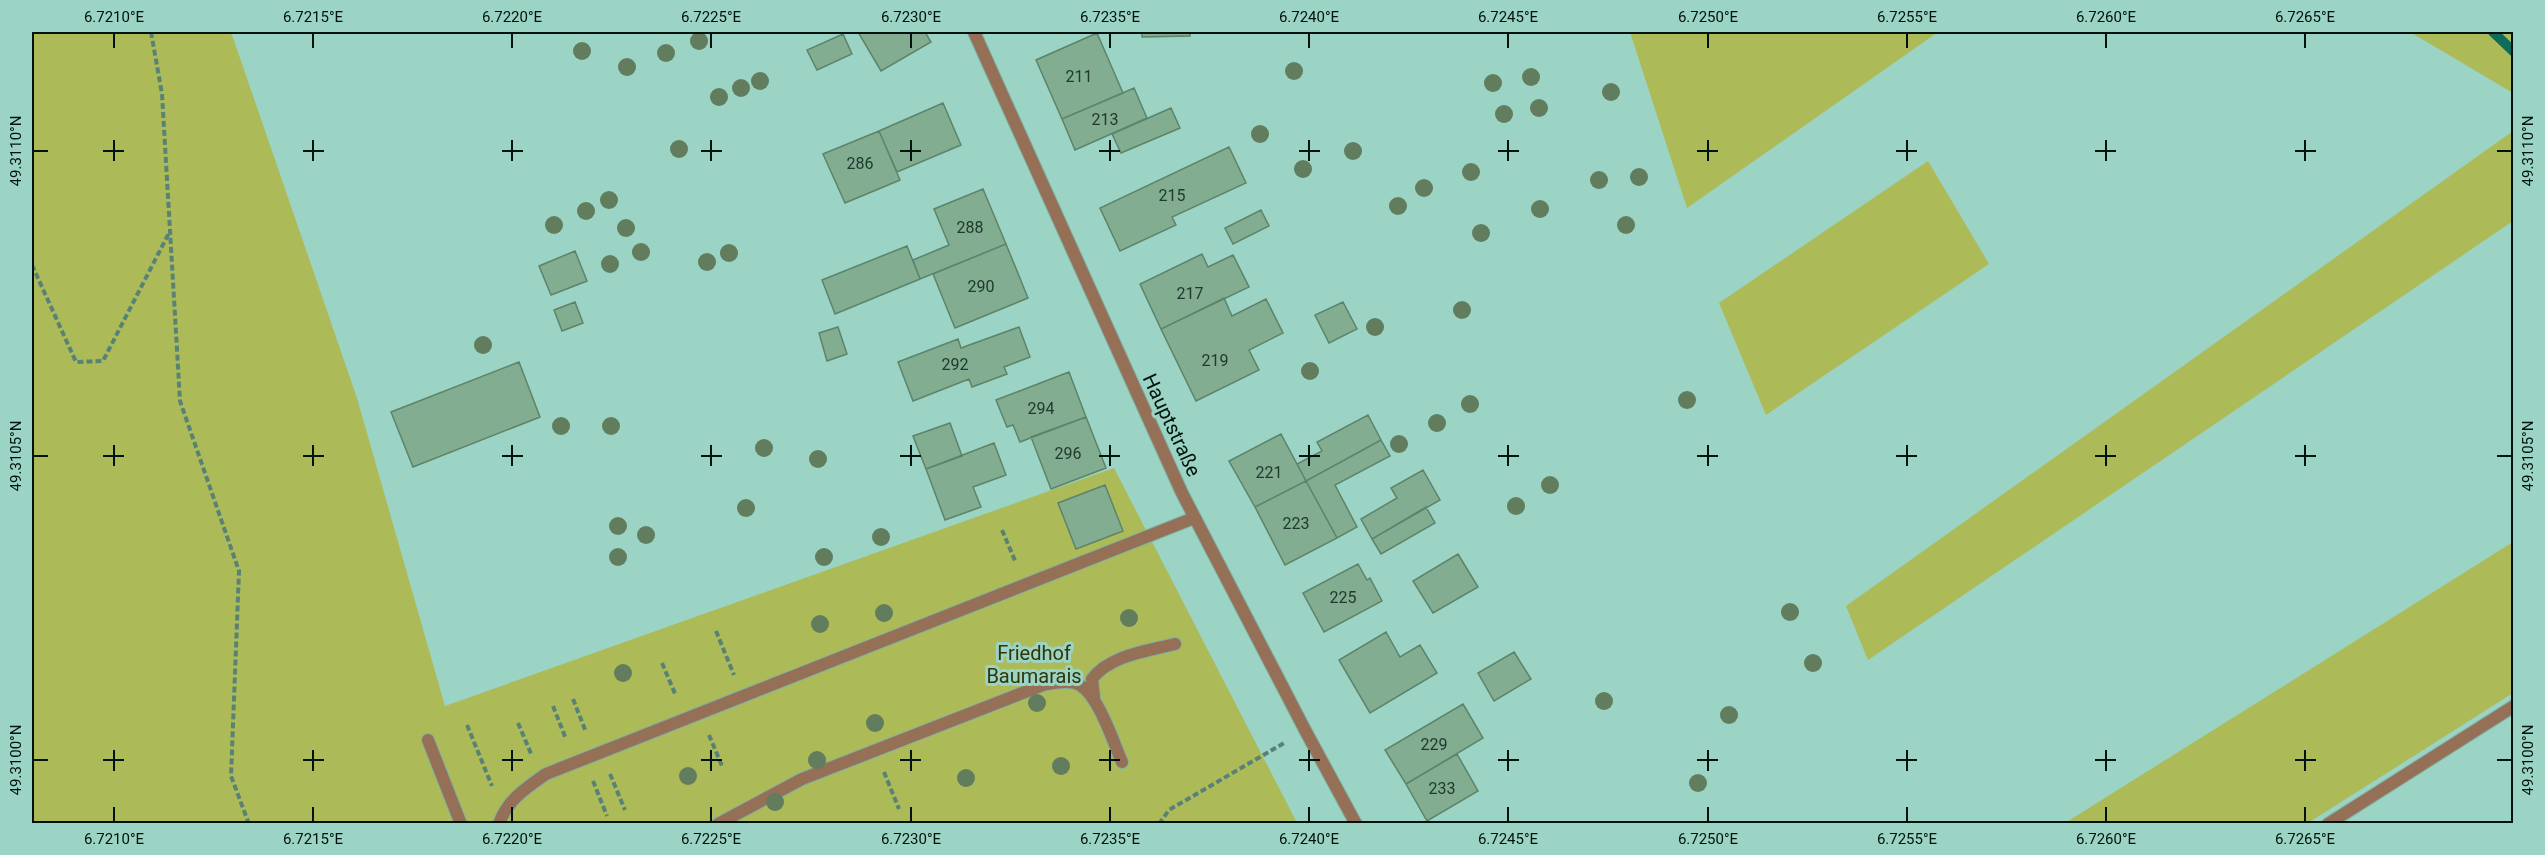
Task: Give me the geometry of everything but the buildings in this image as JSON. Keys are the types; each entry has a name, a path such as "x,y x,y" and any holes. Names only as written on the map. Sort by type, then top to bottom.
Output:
{"street":[{"name":"Hauptstraße","path":"974,32 1194,518 1356,824"},
{"path":"501,818 517,795 541,778 589,756 1194,518"},
{"path":"1122,762 1095,701 1092,679 1099,670 1117,660 1175,644"},
{"path":"718,824 802,779 1043,685 1064,681 1078,684 1087,690 1095,701"},
{"path":"2328,824 2514,706"},
{"path":"428,740 461,824"}],"path":[{"path":"151,32 162,94 180,401 239,571 231,776 249,824"},
{"path":"32,265 76,362 104,361 155,256 170,231"},
{"path":"1002,530 1024,584"},
{"path":"716,631 742,696"},
{"path":"662,663 684,718"},
{"path":"573,699 608,816"},
{"path":"553,706 625,810"},
{"path":"700,712 722,766"},
{"path":"518,723 541,778"},
{"path":"467,725 501,818"},
{"path":"1158,824 1169,810 1305,730"},
{"path":"875,749 899,809"}],"green space":[{"name":"Friedhof Baumarais","path":"32,32 231,32 357,398 445,706 1114,468 1297,823 32,823"},
{"path":"1630,32 1938,32 1687,208"},
{"path":"2410,32 2510,32 2513,35 2513,93"},
{"path":"2513,131 2513,221 1868,660 1846,606"},
{"path":"1928,161 1989,264 1766,415 1719,303"},
{"path":"2513,542 2513,693 2308,823 2065,823"}],"waterway":[{"path":"2493,32 2514,52"}]}
